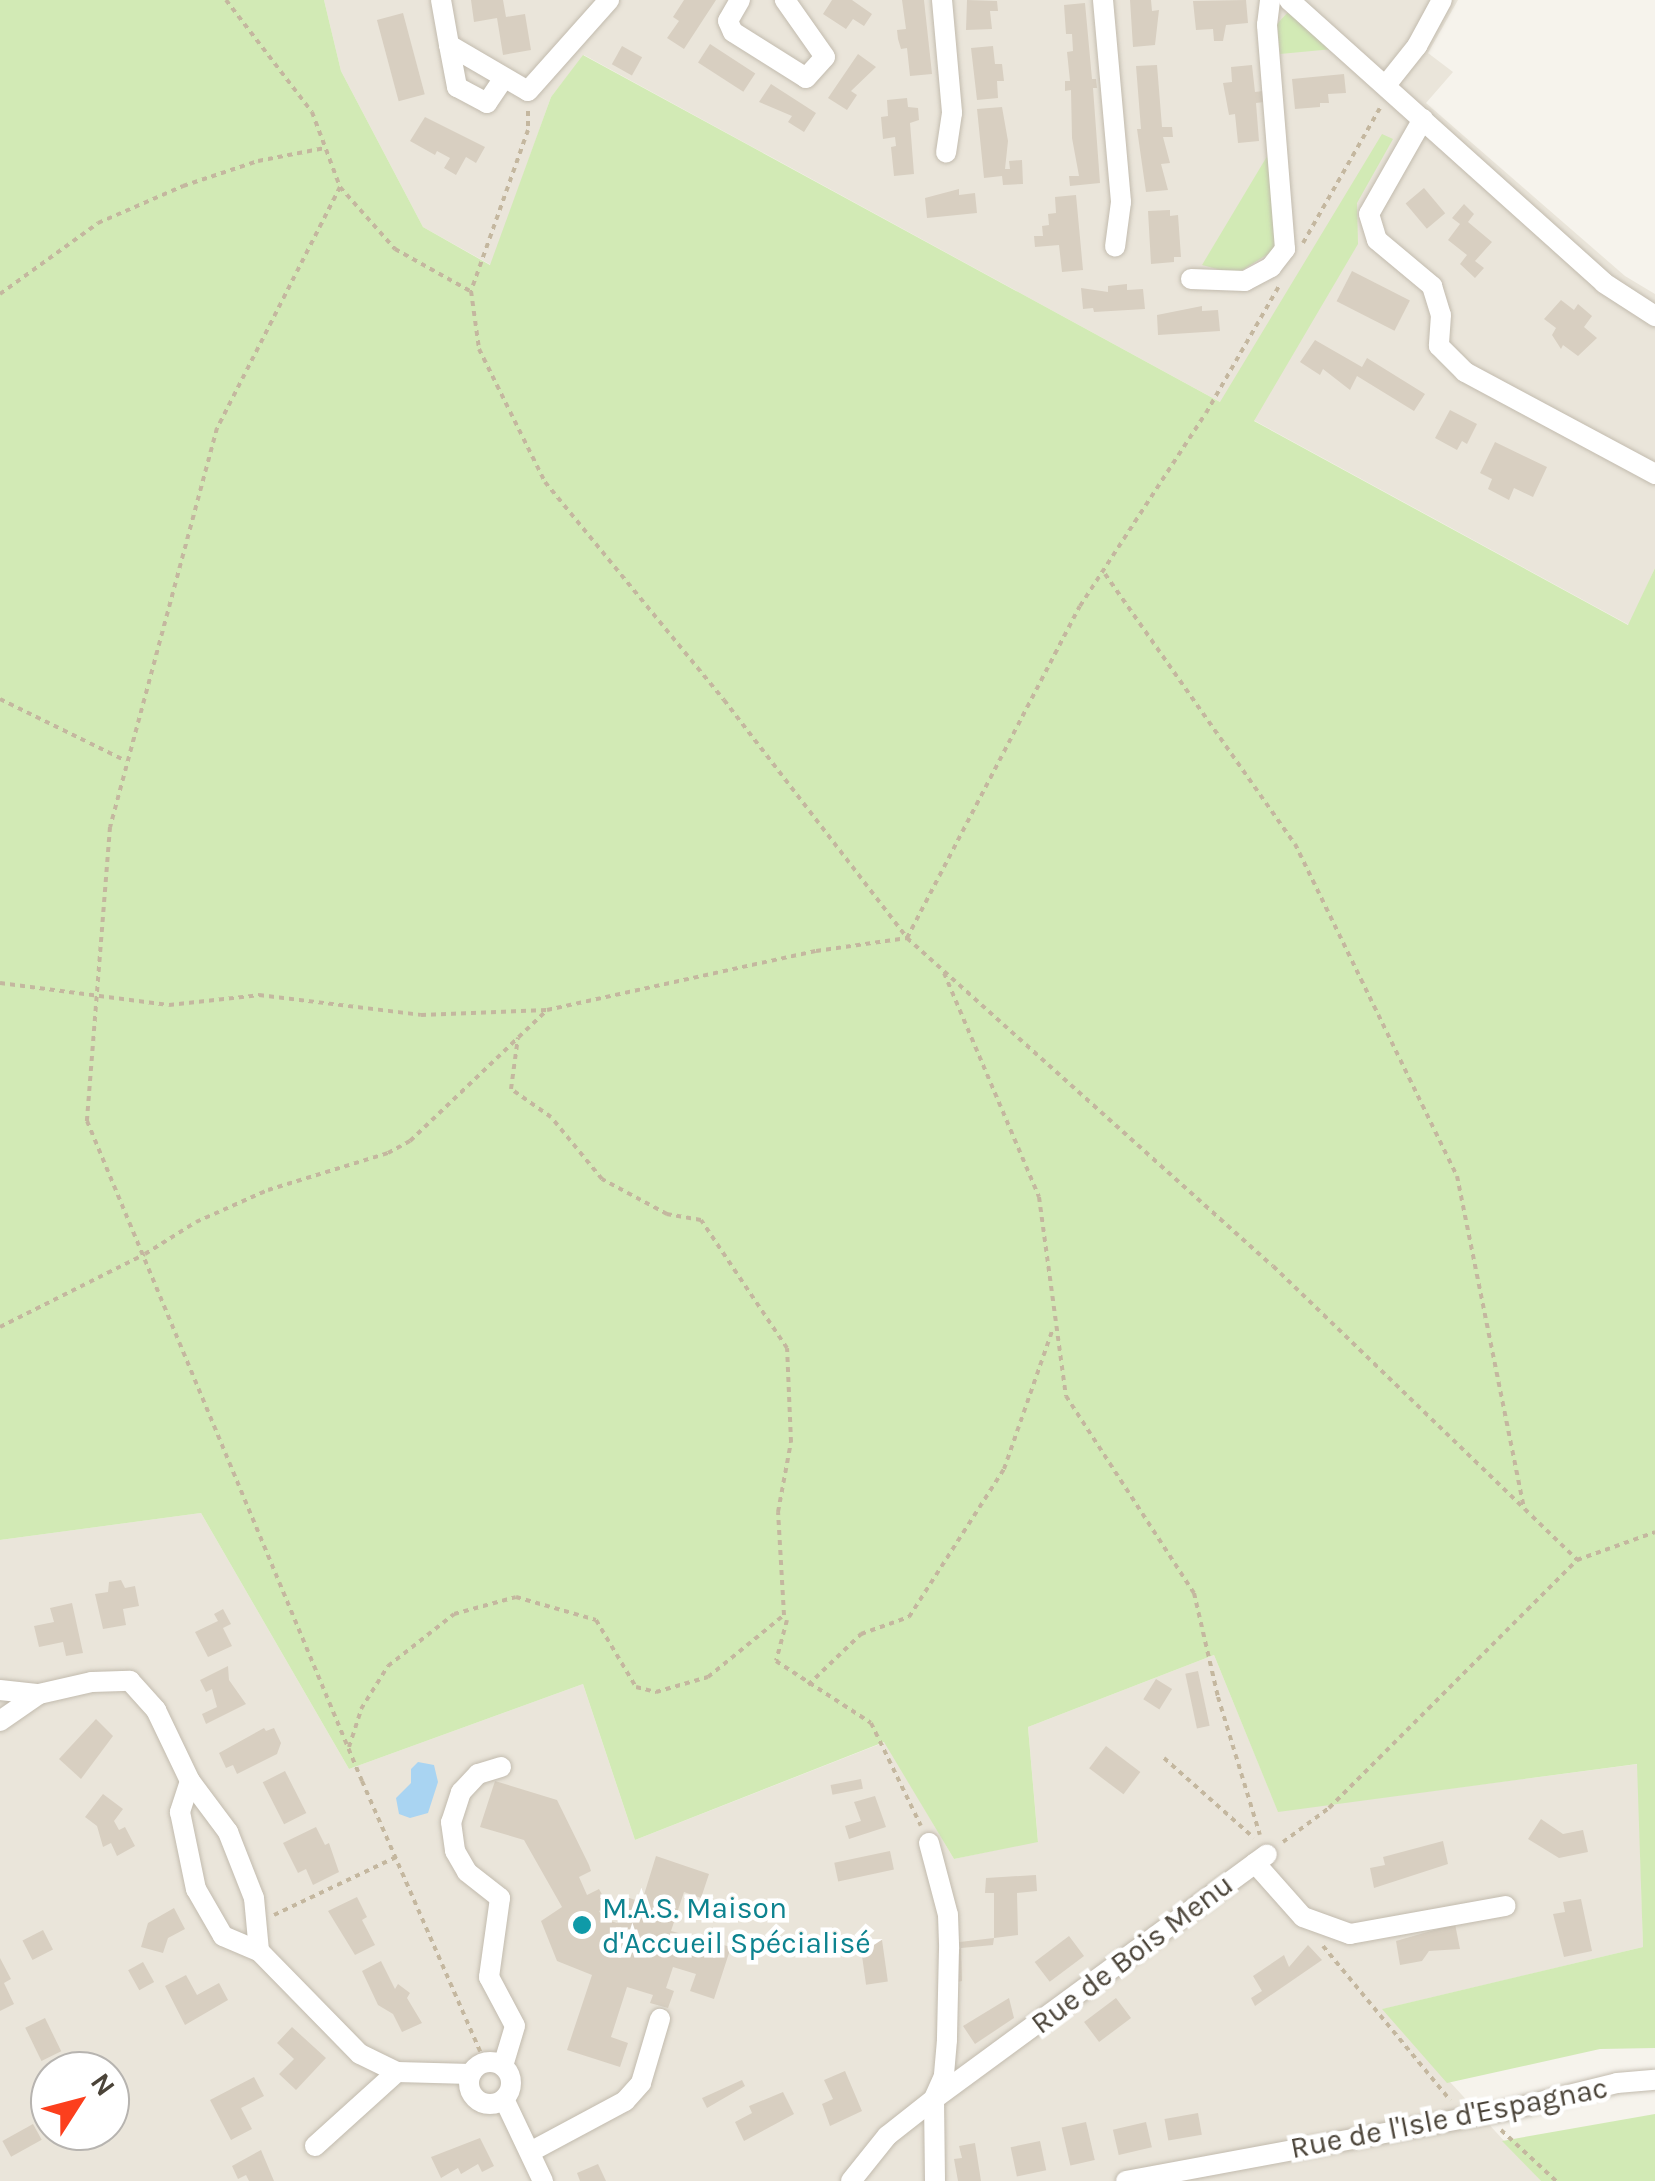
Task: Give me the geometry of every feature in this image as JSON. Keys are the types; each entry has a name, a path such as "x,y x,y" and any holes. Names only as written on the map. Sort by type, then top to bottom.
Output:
{"street":[{"path":"441,0 457,87 488,103 504,78"},
{"path":"450,45 528,92 608,0"},
{"path":"740,0 728,20 733,32 806,78 825,56 785,0"},
{"path":"942,0 952,113 946,153"},
{"path":"1103,0 1121,202 1115,247"},
{"path":"1191,279 1245,282 1272,267 1286,249 1267,25 1270,0"},
{"path":"1289,0 1604,283 1655,316"},
{"path":"1386,85 1417,46 1442,0"},
{"path":"1422,119 1368,214 1377,240 1432,286 1441,315 1439,346 1465,372 1655,474"},
{"path":"0,1690 39,1694 92,1682 130,1681 156,1710 190,1781 228,1832 259,1922 259,1950"},
{"path":"0,1721 39,1694"},
{"path":"190,1781 180,1812 196,1889 223,1936 259,1950 360,2054 398,2072 486,2067 512,2082 504,2099 491,2104 478,2100 470,2088 486,2067 515,2026 489,1977 500,1898 468,1872 454,1852 451,1822 461,1792 478,1774 501,1766"},
{"path":"929,1843 948,1915 949,1949 948,2040 944,2076 934,2098 935,2181"},
{"path":"1261,1858 1302,1917 1350,1934 1505,1906"},
{"name":"Rue de Bois Menu","path":"851,2181 887,2136 934,2098 1261,1858"},
{"path":"530,2152 626,2101 641,2083 660,2019"},
{"path":"360,2054 365,2098"},
{"path":"315,2146 398,2072"},
{"name":"Rue de l'Isle d'Espagnac","path":"1126,2181 1484,2114 1566,2093 1655,2080"},
{"path":"504,2099 543,2181"}],"path":[{"path":"226,0 312,112 340,187 395,249 471,291"},
{"path":"528,92 528,130 471,291 479,349 545,482 771,759 907,938 1274,1266 1577,1560"},
{"path":"0,294 98,224 184,186 258,161 325,148"},
{"path":"340,187 217,428 110,827 87,1121 486,2067"},
{"path":"907,938 1080,606 1105,574 1206,414"},
{"path":"1105,574 1295,844 1457,1176 1524,1508"},
{"path":"0,699 128,762"},
{"path":"0,984 169,1005 259,994 422,1015 547,1010 816,951 907,938"},
{"path":"943,971 1039,1197 1066,1396 1194,1593 1261,1858"},
{"path":"0,1326 145,1254 196,1222 268,1190 388,1153 410,1141 547,1010"},
{"path":"348,1747 360,1709 388,1666 454,1614 516,1597 596,1620 636,1687 656,1692 708,1677 784,1615 778,1512 791,1442 787,1348 701,1220 667,1214 602,1179 550,1117 512,1089 518,1038"},
{"path":"808,1686 861,1634 909,1618 1004,1469 1054,1324"},
{"path":"1261,1858 1328,1808 1577,1560 1655,1532"},
{"path":"786,1620 776,1661 808,1686 872,1723 929,1843"},
{"path":"1164,1758 1261,1858"},
{"path":"259,1922 396,1857"},
{"path":"1322,1944 1444,2097 1484,2114 1556,2181"}],"shaded area":[{"path":"324,0 1458,0 1428,53 1453,72 1426,103 1625,276 1655,294 1655,568 1629,625 584,55 551,97 491,265 423,227 341,71"},
{"path":"201,1513 349,1769 583,1684 635,1840 885,1742 954,1859 1038,1841 1028,1727 1214,1655 1278,1811 1638,1764 1643,1947 1383,2009 1541,2181 0,2181 0,1540"}],"green space":[{"path":"0,0 324,0 341,71 423,227 490,265 551,97 583,55 1220,402 1382,134 1393,139 1357,203 1358,244 1254,421 1628,625 1655,568 1655,2048 1600,2049 1447,2083 1382,2009 1643,1947 1637,1764 1278,1812 1214,1655 1028,1727 1038,1842 954,1859 884,1742 635,1840 583,1684 349,1769 201,1513 0,1540"},
{"path":"1289,11 1333,49 1280,54 1277,24"},
{"path":"1269,153 1281,246 1236,274 1202,265"},
{"path":"1655,2114 1655,2181 1541,2181 1502,2141"}],"water":[{"path":"418,1762 434,1765 438,1782 428,1813 410,1818 399,1814 396,1798 411,1783 411,1769"}],"building":[{"path":"471,0 503,0 506,17 525,14 531,50 503,55 497,18 474,22"},
{"path":"684,0 716,0 684,49 667,38 679,21 673,17"},
{"path":"832,0 852,0 872,14 864,26 853,19 846,29 823,14"},
{"path":"902,0 924,0 932,74 910,76 907,48 901,49 897,30 906,29"},
{"path":"967,0 997,1 998,11 990,11 992,29 966,30"},
{"path":"1130,0 1151,0 1152,11 1159,10 1155,45 1133,47"},
{"path":"1246,0 1248,23 1226,25 1223,41 1214,41 1213,29 1196,30 1193,1"},
{"path":"1085,3 1092,79 1096,79 1097,88 1093,88 1100,183 1070,186 1069,176 1079,176 1072,138 1071,90 1065,91 1065,81 1070,81 1067,52 1073,51 1072,34 1066,34 1064,5"},
{"path":"403,13 425,94 399,101 377,20"},
{"path":"710,44 755,73 743,92 698,62"},
{"path":"622,46 642,57 632,76 612,64"},
{"path":"993,46 995,64 1002,64 1004,81 997,81 998,98 977,100 971,48"},
{"path":"858,54 876,67 851,91 857,95 847,110 828,98"},
{"path":"1157,65 1162,127 1172,127 1173,137 1163,137 1170,163 1161,164 1168,190 1146,192 1137,129 1141,129 1136,66"},
{"path":"1252,65 1255,92 1263,91 1264,102 1256,103 1259,141 1238,143 1235,114 1229,115 1223,83 1232,82 1231,67"},
{"path":"1344,74 1346,93 1328,94 1329,103 1320,103 1320,107 1295,109 1292,79"},
{"path":"771,84 816,113 804,132 788,122 792,116 759,102"},
{"path":"907,98 908,107 918,108 919,120 910,123 914,174 894,176 891,147 896,146 895,137 883,139 881,117 888,116 887,100"},
{"path":"1002,107 1008,141 1005,169 1010,169 1009,161 1022,160 1023,184 1003,185 1002,176 984,178 977,109"},
{"path":"425,117 485,147 476,163 466,157 456,175 444,168 450,158 437,151 435,155 410,141"},
{"path":"1424,188 1445,213 1427,229 1406,203"},
{"path":"959,189 959,195 975,193 977,213 927,218 925,198"},
{"path":"1076,195 1083,270 1062,272 1059,245 1035,247 1034,236 1043,236 1042,226 1049,225 1048,214 1056,213 1055,197"},
{"path":"1464,204 1474,214 1468,222 1492,242 1475,261 1484,268 1475,278 1460,264 1467,255 1448,240 1460,224 1452,218"},
{"path":"1170,210 1170,216 1178,215 1181,257 1174,257 1174,262 1151,264 1148,211"},
{"path":"1352,271 1410,301 1394,331 1337,301"},
{"path":"1127,284 1127,290 1143,289 1145,309 1083,309 1081,288 1108,292 1108,286"},
{"path":"1561,300 1574,310 1578,304 1592,316 1584,327 1597,338 1578,356 1563,345 1561,349 1552,335 1556,328 1544,319"},
{"path":"1202,306 1202,311 1218,310 1220,331 1158,335 1157,315"},
{"path":"1315,340 1362,367 1367,358 1425,394 1414,411 1357,376 1350,390 1323,369 1320,375 1300,362"},
{"path":"1450,410 1477,424 1467,444 1462,441 1457,450 1435,438"},
{"path":"1495,442 1547,467 1533,497 1514,488 1509,500 1488,489 1492,479 1480,473"},
{"path":"121,1580 125,1588 135,1586 139,1606 123,1609 126,1625 103,1629 95,1594 108,1592 109,1582"},
{"path":"72,1603 83,1653 66,1656 63,1642 39,1647 34,1626 54,1622 50,1608"},
{"path":"223,1609 231,1624 223,1628 232,1646 208,1657 195,1632 218,1621 214,1614"},
{"path":"228,1666 229,1680 246,1704 206,1724 202,1714 217,1707 212,1689 206,1692 200,1680"},
{"path":"1198,1671 1210,1726 1197,1728 1185,1674"},
{"path":"1156,1679 1172,1689 1159,1709 1143,1699"},
{"path":"96,1719 113,1736 81,1779 59,1759"},
{"path":"264,1728 274,1728 281,1743 277,1754 237,1774 233,1765 226,1768 219,1753"},
{"path":"1106,1746 1140,1772 1123,1794 1089,1768"},
{"path":"285,1771 306,1813 284,1824 263,1782"},
{"path":"861,1779 863,1789 832,1795 831,1785"},
{"name":"M.A.S. Maison d'Accueil Spécialisé","path":"495,1781 557,1800 591,1871 579,1877 587,1895 599,1889 609,1907 599,1911 604,1919 617,1923 620,1914 624,1915 620,1910 624,1896 638,1901 635,1910 639,1911 656,1856 709,1874 701,1898 684,1892 671,1931 731,1947 714,1999 690,1991 696,1974 673,1967 666,1988 674,1991 668,2008 650,2003 653,1995 627,1987 611,2037 628,2043 620,2067 567,2050 592,1975 557,1961 541,1921 562,1907 524,1840 480,1827"},
{"path":"103,1794 123,1809 114,1821 119,1830 125,1827 135,1846 117,1856 111,1843 103,1847 97,1826 85,1817"},
{"path":"875,1796 886,1827 849,1839 845,1826 861,1821 854,1802"},
{"path":"1541,1819 1563,1834 1583,1830 1588,1852 1559,1858 1528,1839"},
{"path":"316,1827 325,1845 329,1843 339,1872 313,1885 306,1869 298,1873 283,1843"},
{"path":"1443,1841 1448,1864 1374,1888 1370,1868 1385,1865 1383,1857"},
{"path":"890,1851 894,1870 838,1881 834,1863"},
{"path":"1036,1875 1037,1891 1017,1893 1018,1935 994,1938 994,1893 985,1893 986,1878"},
{"path":"357,1897 367,1917 362,1920 375,1945 355,1955 328,1911"},
{"path":"1581,1899 1592,1951 1564,1957 1553,1914 1565,1912 1563,1902"},
{"path":"174,1908 185,1929 168,1938 163,1953 141,1947 148,1923"},
{"path":"1455,1924 1460,1949 1429,1951 1422,1961 1400,1965 1396,1941"},
{"path":"43,1930 53,1950 32,1960 23,1940"},
{"path":"1069,1936 1084,1956 1050,1982 1035,1962"},
{"path":"994,1938 993,1945 961,1948 962,1981 952,1983 951,1943"},
{"path":"882,1940 888,1982 866,1985 860,1943"},
{"path":"1308,1945 1322,1960 1255,2006 1251,1998 1262,1991 1253,1976 1284,1955 1289,1967"},
{"path":"0,1958 11,1979 4,1983 14,2004 0,2011"},
{"path":"381,1961 395,1989 398,1984 410,1993 407,1998 422,2023 402,2032 393,2014 378,2005 362,1971"},
{"path":"143,1962 154,1982 139,1990 128,1970"},
{"path":"186,1975 197,1995 219,1983 228,2000 185,2025 165,1986"},
{"path":"1009,1998 1014,2018 975,2044 963,2026"},
{"path":"1116,1998 1131,2018 1099,2042 1084,2022"},
{"path":"45,2018 61,2051 37,2051 25,2028"},
{"path":"292,2027 326,2058 296,2090 279,2074 294,2059 277,2043"},
{"path":"845,2071 862,2111 830,2126 822,2104 833,2099 824,2080"},
{"path":"254,2077 264,2096 241,2108 252,2129 231,2140 210,2100"},
{"path":"742,2080 745,2086 707,2108 702,2098"},
{"path":"783,2092 794,2114 744,2141 735,2122 752,2113 749,2106"},
{"path":"1198,2113 1202,2135 1168,2141 1165,2119"},
{"path":"1086,2122 1095,2160 1070,2166 1062,2128"},
{"path":"1146,2122 1152,2147 1119,2155 1113,2130"},
{"path":"30,2126 30,2146 11,2157 2,2141"},
{"path":"480,2138 494,2166 482,2172 478,2164 461,2174 458,2168 441,2178 431,2157"},
{"path":"1040,2141 1046,2170 1017,2177 1011,2147"},
{"path":"975,2143 981,2181 958,2181 954,2159 962,2158 959,2146"},
{"path":"261,2150 274,2181 249,2181 246,2175 238,2179 232,2166"},
{"path":"598,2164 606,2181 580,2181 577,2173"}],"place":[{"name":"M.A.S. Maison d'Accueil Spécialisé","path":"582,1925"}]}
